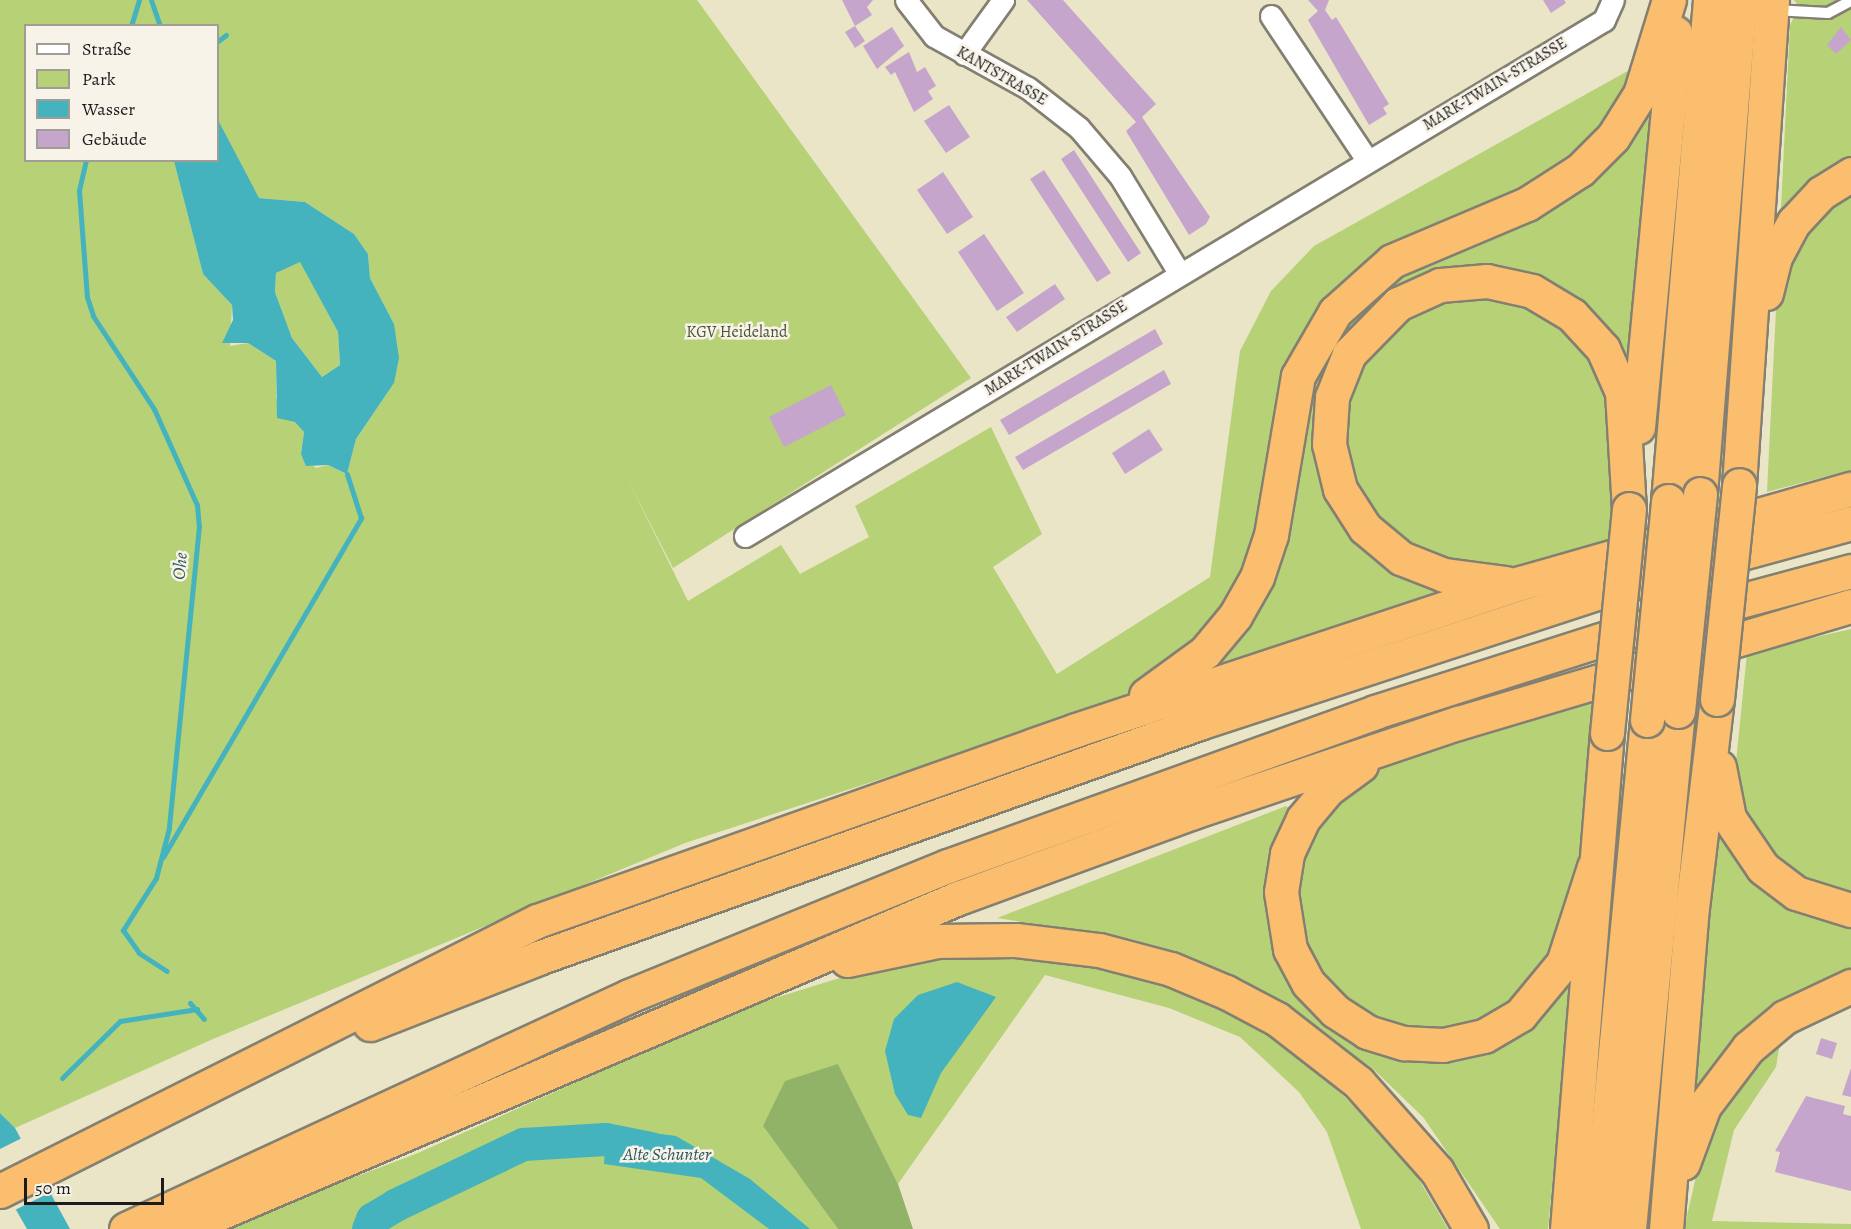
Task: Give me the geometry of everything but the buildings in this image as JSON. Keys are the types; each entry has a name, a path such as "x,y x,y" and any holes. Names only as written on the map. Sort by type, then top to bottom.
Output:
{"highway":[{"path":"1076,730 1178,674 1235,616 1257,577 1271,535 1298,376 1335,312 1392,261 1527,204 1580,170 1613,137 1640,94 1669,0"},
{"path":"1567,1229 1594,867 1677,0"},
{"path":"1599,1229 1668,501 1710,0"},
{"path":"1629,1229 1700,494 1740,0"},
{"path":"1667,1229 1692,908 1739,485 1772,5"},
{"path":"1748,364 1783,238 1807,206 1851,174"},
{"path":"1520,583 1471,581 1401,558 1365,528 1340,489 1329,444 1332,397 1356,344 1398,304 1440,285 1487,281 1532,291 1572,315 1603,349 1622,392 1629,509"},
{"path":"0,1191 135,1126 469,951 537,921 1076,730 1520,583 1851,489"},
{"path":"135,1126 538,958 1199,723 1610,589 1851,523"},
{"path":"184,1218 629,996 948,866 1375,712 1625,632 1851,571"},
{"path":"126,1229 184,1218 958,898 1192,812 1458,723 1851,606"},
{"path":"1819,615 1851,615"},
{"path":"1717,699 1720,778 1738,836 1778,882 1814,901 1851,910"},
{"path":"1458,723 1342,777 1314,803 1294,836 1283,873 1282,912 1290,949 1321,998 1350,1023 1404,1043 1464,1042 1503,1027 1536,1000 1563,963 1594,867"},
{"path":"713,1000 937,941 1016,940 1099,950 1171,969 1277,1019 1338,1064 1410,1137 1471,1229"},
{"path":"1667,1229 1694,1128 1721,1079 1785,1017 1851,987"}],"street":[{"name":"KANTSTRASSE","path":"906,0 934,36 1028,88 1097,146 1178,271"},
{"path":"964,54 1003,0"},
{"name":"MARK-TWAIN-STRASSE","path":"745,536 1178,271 1604,20 1613,0"},
{"path":"1271,16 1367,160"}],"lane":[{"path":"1772,5 1828,13 1851,0"}],"green space":[{"name":"KGV Heideland","path":"0,0 697,0 971,378 673,568 627,478 688,601 781,545 800,574 869,537 855,506 991,427 1042,534 993,567 1057,674 1210,577 1240,351 1271,291 1314,246 1660,53 1613,540 685,843 213,1039 15,1128 0,1113","holes":["24,24 219,24 219,122 239,165 259,198 305,202 354,234 368,254 370,278 394,324 394,383 356,439 347,474 328,465 316,468 301,454 304,432 276,398 276,361 248,343 230,346 232,305 203,274 175,162 24,162"]},
{"path":"1794,0 1851,0 1851,470 1767,492 1790,25 1799,7"},
{"path":"300,261 338,332 340,365 322,377 292,338 275,292 276,273"},
{"path":"1851,629 1851,1005 1780,1043 1776,1067 1734,1130 1712,1221 1851,1224 1851,1229 1684,1229 1703,1146 1687,1102 1712,811 1735,772 1747,653"},
{"path":"1598,701 1548,1229 1500,1229 1423,1117 1373,1069 1243,980 1131,939 997,918 1286,806 1317,824 1347,791 1387,765"},
{"path":"1063,953 1160,976 1245,1018 1319,1070 1411,1166 1448,1229 1361,1229 1327,1132 1299,1092 1240,1037 1169,1008 1045,975 898,1184 838,1064 763,1126 838,1229 218,1229 418,1153 743,1008 859,972 961,955"},
{"path":"838,1064 898,1184 913,1229 838,1229 763,1126 785,1081"}],"water":[{"path":"219,122 259,198 305,202 354,234 368,254 370,278 394,324 399,358 394,383 356,439 347,474 328,465 306,466 301,454 304,432 295,422 277,418 276,361 248,343 222,343 233,320 232,305 203,274 174,162 219,162","holes":["300,262 338,332 340,365 322,377 292,338 275,292 276,273"]},
{"path":"957,982 996,997 941,1073 921,1118 908,1115 895,1094 885,1051 894,1019 918,995"},
{"path":"0,1113 15,1128 70,1229 27,1229 0,1182"},
{"name":"Alte Schunter","path":"606,1127 676,1136 750,1179 810,1229 769,1229 701,1178 604,1164"}],"pier":[{"path":"24,1137 53,1191 13,1211 0,1188 0,1149"}],"waterway":[{"name":"Ohe","path":"132,24 139,0"},
{"path":"151,0 159,24"},
{"path":"219,40 226,35"},
{"name":"Ohe","path":"86,162 79,191 87,297 93,316 154,409 197,505 199,526 169,828 156,878 123,930 139,953 167,971"},
{"path":"163,857 361,518 347,474"},
{"name":"Ohe","path":"190,1003 204,1019"},
{"path":"62,1078 120,1021 197,1009"},
{"name":"Alte Schunter","path":"368,1229 372,1219 395,1205 523,1144 605,1139 650,1148"}]}
